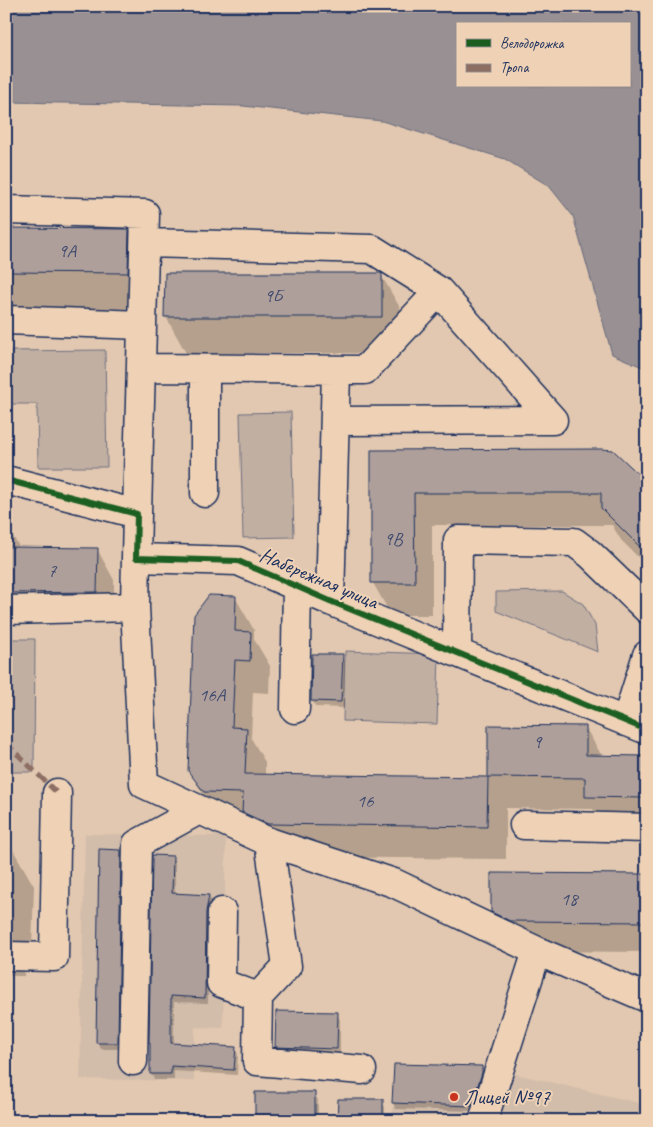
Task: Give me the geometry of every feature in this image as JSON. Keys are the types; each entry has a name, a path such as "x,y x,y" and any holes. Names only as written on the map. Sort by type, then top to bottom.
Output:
{"street":[{"path":"6,210 145,214 135,607 144,784 269,842 394,883 537,951 647,998"},
{"path":"144,243 372,248 438,292 553,420 335,421"},
{"path":"141,368 365,370 438,292"},
{"path":"6,320 142,324"},
{"path":"205,369 205,492"},
{"path":"330,601 336,371"},
{"path":"6,480 137,514"},
{"path":"456,652 458,540 574,542 590,554 647,609"},
{"name":"Набережная улица","path":"136,558 238,561 330,601 636,726"},
{"path":"295,709 297,587"},
{"path":"6,610 135,607"},
{"path":"636,726 646,658"},
{"path":"6,956 54,957 57,793"},
{"path":"133,1061 137,844 199,810"},
{"path":"524,825 647,828"},
{"path":"269,842 287,966 258,997 257,1061 362,1070"},
{"path":"222,912 221,983 258,997"},
{"path":"483,1121 537,951"}],"shaded area":[{"path":"6,6 647,6 647,369 612,354 573,216 549,186 505,159 382,121 243,106 6,102"},
{"path":"105,350 107,467 38,467 37,404 6,404 6,351"},
{"path":"291,412 294,537 243,538 240,413"},
{"path":"562,591 583,604 595,625 598,652 496,611 496,592"},
{"path":"6,639 35,639 34,772 6,772"},
{"path":"345,651 439,654 437,724 343,721"},
{"path":"85,834 226,836 223,1028 195,1027 194,1081 80,1079"},
{"name":"Лицей №97","path":"394,1064 482,1066 647,1105 647,1121 393,1121"}],"building":[{"path":"6,228 129,229 128,273 6,272"},
{"path":"165,273 381,273 382,317 164,317"},
{"path":"371,450 613,450 647,482 647,554 601,508 601,493 414,493 415,583 371,583"},
{"path":"6,547 98,548 97,592 6,593"},
{"path":"209,595 236,596 235,631 251,632 250,661 235,660 232,727 247,728 245,774 488,777 487,827 268,824 242,812 243,793 204,792 188,771 194,615"},
{"path":"312,654 343,654 341,702 311,701"},
{"path":"488,725 586,726 586,755 644,756 643,798 585,797 585,778 488,777"},
{"path":"99,849 121,850 118,1043 96,1043"},
{"path":"152,855 173,856 172,893 209,895 206,912 205,998 171,996 171,1043 236,1047 234,1070 171,1066 171,1074 150,1074"},
{"path":"491,873 647,874 647,922 510,921 491,912"},
{"path":"276,1011 338,1012 337,1049 275,1047"},
{"path":"394,1064 482,1066 482,1073 471,1106 392,1103"},
{"path":"255,1092 315,1092 315,1115 255,1115"},
{"path":"338,1099 383,1099 383,1121 337,1121"}],"marked path":[{"path":"6,743 57,793"}],"cycle path":[{"path":"6,480 137,514 136,558 238,561 330,601 647,730"}],"place":[{"name":"Лицей №97","path":"454,1097"}]}
